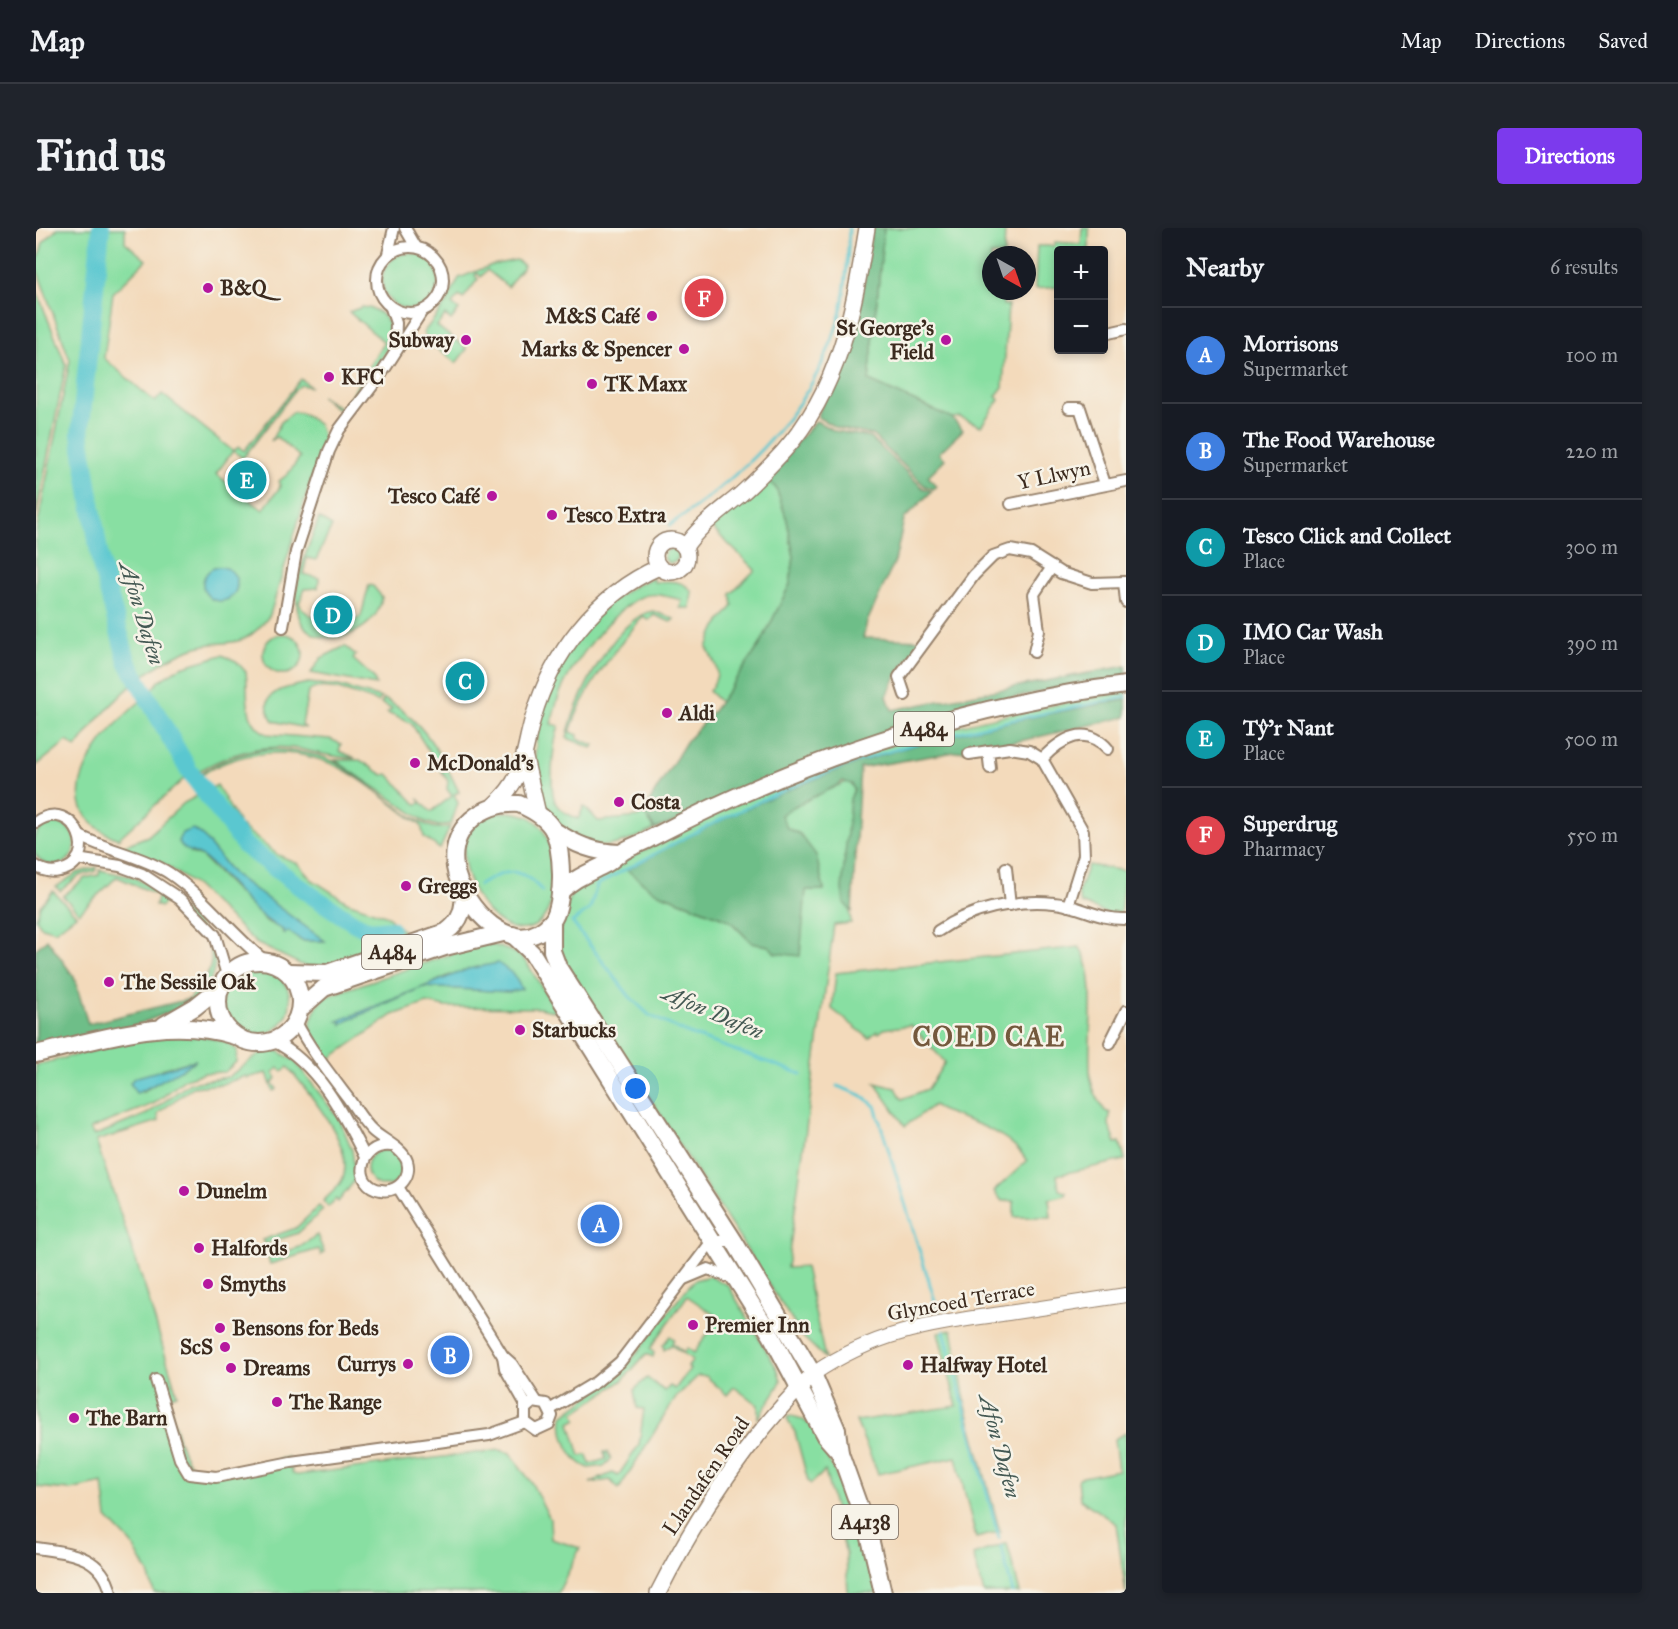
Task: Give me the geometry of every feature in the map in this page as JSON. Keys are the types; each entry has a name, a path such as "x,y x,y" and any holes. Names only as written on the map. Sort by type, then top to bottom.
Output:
{"main road":[{"path":"685,547 696,531 743,493 784,451 811,415 832,377 846,338 867,228"},
{"path":"676,540 685,547 688,556 681,569 667,572 659,567 655,552 661,543 676,540"},
{"path":"553,830 560,855 560,892 552,921 536,932 508,934 486,922 464,889 455,869 456,848 460,836 468,821 494,805 517,780 525,758 531,722 541,690 570,641 613,593 636,577 659,567"},
{"name":"A484","path":"560,892 571,882 609,863 620,853 730,799 866,746 1017,704 1083,690 1126,685"},
{"path":"525,758 538,814"},
{"path":"494,805 519,804 538,814 553,830 577,846 602,852 620,853"},
{"name":"A484","path":"288,972 327,973 446,932 460,919 464,904 464,889"},
{"name":"A4138","path":"552,921 552,951 558,967 734,1241 813,1374 837,1430 840,1452 868,1534 883,1593"},
{"name":"A484","path":"298,1015 324,988 445,947 508,934"},
{"name":"A4138","path":"508,934 532,952 771,1335 825,1436 840,1452"},
{"path":"36,1054 159,1027 192,1026 236,1036 249,1042 273,1041 287,1032 298,1015 300,993 288,972 277,964 264,960 250,961 238,966 195,1007 159,1027"},
{"path":"224,981 218,1000 220,1014 226,1026 236,1036"},
{"name":"Llandafen Road","path":"658,1593 700,1517 772,1417 813,1374"}],"street":[{"path":"394,228 388,254 377,271 376,281 381,297 391,308 405,313 422,311"},
{"path":"405,228 416,247"},
{"path":"283,627 296,552 329,451 339,430 394,355 422,311 436,300 441,292 443,274 433,256 416,247 406,246 388,254"},
{"path":"391,308 398,336 394,355"},
{"path":"1108,333 1126,329"},
{"name":"Y Llwyn","path":"1075,405 1105,484"},
{"name":"Y Llwyn","path":"1011,504 1126,481"},
{"path":"905,695 899,677 974,575 993,556 1010,550 1031,554 1061,573 1092,583 1125,582 1126,602"},
{"path":"1034,652 1039,630 1034,594 1052,567"},
{"path":"1042,759 1067,738 1084,735 1105,740"},
{"path":"969,754 1010,748 1029,751 1042,759 1083,831 1084,855 1068,906"},
{"path":"988,751 990,768"},
{"path":"36,822 45,816 64,818 74,825 80,836 81,851 71,866 54,872 36,866"},
{"path":"80,836 106,849 139,858 167,872 193,891 264,960"},
{"path":"77,858 120,866 142,874 180,899 215,935 224,981"},
{"path":"1006,868 1010,905"},
{"path":"938,931 966,916 1010,905 1055,903 1105,919 1126,920"},
{"path":"1110,1043 1126,1011"},
{"path":"298,1015 314,1053 371,1129 403,1154 407,1175 398,1187 383,1191 369,1185 362,1172 365,1157 376,1147 391,1146"},
{"path":"273,1041 296,1054 336,1104 365,1157"},
{"path":"398,1187 503,1356 512,1364 537,1402"},
{"path":"550,1409 596,1382 620,1362 712,1241 734,1241"},
{"path":"684,1279 708,1269 721,1272 736,1280"},
{"name":"Glyncoed Terrace","path":"813,1374 842,1354 892,1333 938,1323 1126,1295"},
{"path":"503,1356 505,1368 526,1408 525,1422 532,1429 546,1428 551,1420 550,1409 546,1404 537,1402 526,1408"},
{"path":"156,1380 180,1460 189,1474 202,1476 216,1477 291,1462 489,1435 525,1422"},
{"path":"36,1548 87,1558 104,1575 111,1593"}],"green space":[{"path":"58,228 125,228 125,242 146,260 113,293 104,358 155,402 162,394 233,451 216,474 263,510 280,487 279,481 288,474 300,457 277,437 271,441 281,422 293,412 304,414 319,425 325,443 309,486 270,615 259,628 240,640 199,646 169,659 124,692 76,748 67,741 36,766 36,533 70,360 36,267 43,243"},
{"path":"872,228 884,228 869,381 952,418 963,430 939,453 945,459 928,476 936,486 934,489 925,486 872,435 837,428 817,417 858,326"},
{"name":"St George's Field","path":"884,228 1005,228 1004,246 982,246 982,300 1003,300 1003,305 1008,305 1003,387 996,396 999,400 981,426 960,417 952,418 869,381"},
{"path":"1082,228 1089,228 1089,246 1054,246 1055,242 1081,244"},
{"path":"1037,246 1054,246 1054,287 1036,289"},
{"path":"410,253 421,255 430,261 436,270 438,281 436,292 430,301 421,307 410,309 399,307 390,301 384,292 382,281 384,270 390,261 399,255"},
{"path":"516,260 524,265 508,287 487,270 481,277 477,273 475,276 478,279 463,299 459,296 452,304 459,310 451,320 445,315 437,326 467,349 456,363 432,345 423,333 447,302 459,278 492,265"},
{"path":"36,289 66,365 36,515"},
{"path":"362,307 376,310 384,317 390,329 390,337 384,355 360,386 362,388 350,404 339,411 321,396 340,408 345,405 384,342 349,312"},
{"path":"301,379 311,387 301,385 296,389 243,458 233,451 239,447 244,451"},
{"path":"816,421 835,431 870,437 923,488 932,491 904,519 895,561 867,622 863,638 923,640 896,676 887,696 892,710 1126,666 1126,678 1087,682 1002,700 655,829 643,812 686,742 714,710 760,645 790,584 794,557 787,520 776,488 765,478"},
{"path":"765,478 776,488 787,520 794,557 790,584 760,645 720,702 709,691 716,679 717,669 707,647 716,627 733,606 731,594 755,570 710,526"},
{"path":"319,518 332,526 316,560 307,558 303,574 319,578 318,588 305,589 299,603 303,609 320,619 348,624 361,616 369,585 373,586 382,597 378,611 368,623 356,631 327,638 314,634 304,626 296,601 299,577"},
{"path":"668,549 674,549 678,556 674,563 668,563 664,559 664,553"},
{"path":"653,578 654,582 675,582 688,588 692,592 690,608 680,608 682,600 662,595 646,595 618,614 594,639 566,681 551,724 559,726 552,775 553,795 559,808 578,819 584,806 598,821 638,817 643,812 655,829 618,844 594,845 571,835 541,804 535,770 537,736 545,703 559,670 577,639 600,613 625,592"},
{"path":"653,611 674,619 671,622 654,615 649,620 643,616 601,671 583,700 570,732 578,735 577,738 594,745 592,748 567,738 578,704 598,663 625,628 639,616"},
{"path":"283,634 291,635 297,640 302,646 302,662 297,668 291,673 283,674 275,673 269,668 264,662 263,654 264,646 269,640 275,635"},
{"path":"345,646 356,655 353,659 374,678 376,685 311,673 321,658"},
{"path":"222,655 236,661 246,672 248,707 259,729 267,734 330,739 341,744 339,751 355,758 300,749 258,749 219,761 194,774 189,770 148,695 160,680 181,667"},
{"path":"308,683 339,686 381,698 378,702 332,688 315,688 308,692 302,725 306,728 273,721 268,711 270,697 283,689"},
{"path":"1126,691 1126,700 974,730 861,762 749,807 700,830 628,869 654,891 729,920 752,943 769,946 806,890 824,890 815,855 800,834 787,828 780,815 845,783 849,782 854,788 850,800 847,850 844,857 851,923 834,925 787,1268 805,1267 825,1358 802,1336 562,961 560,932 566,904 576,887 609,869 711,816 816,770 886,746 953,727"},
{"path":"145,697 187,776 118,839 94,825 82,808 80,789 85,769 97,749 112,729"},
{"path":"384,699 398,707 420,727 445,764 459,792 454,794 458,803 451,824 438,826 426,822 335,760 360,760 383,775 388,774 416,804 422,803 418,798 431,812 452,796 447,789 448,781 411,723 387,713 392,709 381,704"},
{"path":"1126,700 1126,717 1020,741 860,768 852,912 844,903 842,889 850,799 854,790 852,784 843,781 795,805 781,815 787,828 800,834 816,855 824,890 806,890 800,956 775,953 769,946 752,943 729,920 654,891 627,870 675,843 749,807 861,762 974,730"},
{"path":"271,749 326,758 354,774 419,821 434,828 450,827 440,849 424,837 421,825 402,812 365,783 327,762 307,756 266,753 246,756 226,762 190,783 189,781 228,759"},
{"path":"217,785 240,825 260,841 278,855 297,863 311,879 347,902 388,916 410,938 328,965 306,967 256,943 196,886 164,864 120,847 148,836 184,803","holes":["201,834 233,874 324,941 302,941 287,930 282,933 284,930 267,922 202,857 191,853"]},
{"path":"502,812 518,813 533,819 542,829 549,843 553,860 552,896 547,911 539,923 526,929 511,927 496,919 482,905 472,887 466,868 464,849 469,833 481,820"},
{"path":"54,823 69,829 75,844 69,859 54,865 39,859 33,844 39,829"},
{"path":"1088,865 1125,871 1120,914 1110,915 1081,903 1078,893"},
{"path":"97,867 96,871 79,876 60,891 56,887 77,873"},
{"path":"100,870 133,877 171,898 160,907 155,905 158,895 117,877 79,913 63,896 85,878 99,875"},
{"path":"53,891 76,915 55,931 42,927 36,919 40,906"},
{"path":"172,908 188,914 211,944 214,955 215,965 207,985 188,1005 210,969 211,958 204,939"},
{"path":"47,939 74,977 88,1024 189,999 188,1005 121,1031 36,1050 36,949"},
{"path":"491,944 516,953 527,963 557,1012 539,1008 445,1007 427,1003 393,1015 328,1060 311,1029 313,1015 324,997 478,945","holes":["450,975 497,991 424,987"]},
{"path":"1079,947 1086,959 1091,992 1091,1081 1105,1111 1110,1113 1109,1125 1116,1143 1120,1142 1125,1160 1057,1175 1059,1190 1066,1192 1066,1195 1049,1199 1051,1217 1014,1217 1014,1201 1002,1201 994,1191 1027,1161 1019,1150 1000,1135 940,1110 934,1105 905,1126 875,1083 896,1088 902,1099 928,1089 945,1062 911,1025 884,1029 879,1033 877,1031 869,1038 832,1009 836,973"},
{"path":"249,967 263,967 275,972 285,982 290,1001 285,1020 275,1030 263,1035 249,1035 237,1030 227,1020 222,1008 222,994 227,982 237,972"},
{"path":"188,1032 226,1042 237,1050 236,1062 225,1072 204,1073 185,1079 155,1103 90,1129 94,1136 147,1114 190,1083 228,1077 262,1052 278,1051 294,1060 340,1120 352,1150 356,1179 338,1202 336,1199 328,1207 323,1201 342,1180 345,1167 343,1152 328,1120 288,1067 282,1071 279,1068 273,1073 277,1078 272,1083 277,1089 273,1091 267,1073 247,1078 246,1076 222,1084 193,1087 158,1113 159,1121 96,1141 147,1294 177,1394 168,1397 180,1444 188,1462 201,1471 212,1472 239,1469 288,1457 293,1474 297,1475 500,1450 510,1453 531,1482 550,1519 551,1539 580,1548 558,1593 154,1593 148,1573 132,1544 107,1518 103,1483 70,1490 36,1487 36,1065 151,1036","holes":["196,1060 168,1075 142,1093 162,1069"]},
{"path":"385,1150 398,1155 403,1168 398,1181 385,1186 372,1181 367,1168 372,1155"},
{"path":"319,1206 323,1210 298,1233 265,1244 262,1240 296,1228"},
{"path":"317,1235 324,1252 321,1255 319,1249 270,1264 268,1257 300,1247"},
{"path":"709,1276 728,1285 778,1370 781,1381 778,1387 758,1419 758,1405 734,1387 727,1395 706,1376 698,1376 676,1397 619,1489 610,1480 590,1483 612,1473 618,1476 639,1445 644,1409 637,1408 634,1390 647,1378 665,1391 670,1386 675,1389 690,1369 688,1367 693,1360 671,1345 664,1350 663,1345 670,1336 674,1339 672,1343 684,1352 687,1348 694,1353 719,1318 687,1296 650,1349 654,1353 653,1357 646,1354 623,1380 574,1413 577,1419 570,1423 580,1456 587,1455 590,1464 606,1459 604,1452 607,1452 611,1459 604,1466 589,1468 576,1460 565,1439 563,1416 622,1372 688,1287 695,1280"},
{"path":"952,1330 966,1406 1000,1532 976,1538 956,1457 878,1474 856,1421 957,1406 938,1332"},
{"path":"788,1416 804,1421 817,1435 856,1520 878,1593 848,1593 846,1554 825,1471 811,1484 808,1481 795,1432 788,1421"},
{"path":"1126,1433 1126,1593 1116,1524 1080,1499 1078,1478 1118,1470 1114,1439"},
{"path":"1007,1543 1020,1593 984,1593 973,1555"}],"water":[{"path":"220,567 232,572 237,584 232,596 220,601 208,596 203,584 208,572"},
{"path":"193,829 201,834 233,874 325,941 302,941 288,931 284,934 283,930 261,915 204,858 181,845 178,841 182,833"},
{"path":"498,963 513,974 522,989 509,992 423,987 468,969"},
{"path":"423,987 342,1025 342,1022 338,1021"},
{"path":"196,1060 136,1093 130,1083 134,1078"}],"waterway":[{"name":"Afon Dafen","path":"101,228 80,434 101,565 127,661 189,771 245,846 311,895 354,923 370,931 391,929"},
{"path":"670,525 727,482 753,458 799,404 832,341 842,306 849,228"},
{"path":"801,1074 689,1034 649,1015 630,997 572,922 590,909 597,885 738,811 796,785 862,760 936,738 1126,697"},
{"name":"Afon Dafen","path":"173,743 177,740"},
{"name":"Afon Dafen","path":"171,752 176,750"},
{"name":"Afon Dafen","path":"479,885 512,872 519,873 534,882 542,891"},
{"name":"Afon Dafen","path":"837,1086 861,1095 875,1106 939,1314"},
{"name":"Afon Dafen","path":"944,1331 999,1538"},
{"name":"Afon Dafen","path":"1001,1546 1013,1593"}],"place":[{"name":"B&Q","path":"208,288"},
{"name":"Superdrug","path":"704,298"},
{"name":"M&S Café","path":"652,316"},
{"name":"Subway","path":"466,340"},
{"name":"St George's Field","path":"946,340"},
{"name":"Marks & Spencer","path":"684,349"},
{"name":"KFC","path":"329,377"},
{"name":"TK Maxx","path":"592,384"},
{"name":"Tŷ'r Nant","path":"247,480"},
{"name":"Tesco Café","path":"492,496"},
{"name":"Tesco Extra","path":"552,515"},
{"name":"IMO Car Wash","path":"333,615"},
{"name":"Tesco Click and Collect","path":"465,681"},
{"name":"Aldi","path":"667,713"},
{"name":"McDonald's","path":"415,763"},
{"name":"Costa","path":"619,802"},
{"name":"Greggs","path":"406,886"},
{"name":"The Sessile Oak","path":"109,982"},
{"name":"Starbucks","path":"520,1030"},
{"name":"Dunelm","path":"184,1191"},
{"name":"Morrisons","path":"600,1224"},
{"name":"Halfords","path":"199,1248"},
{"name":"Smyths","path":"208,1284"},
{"name":"Premier Inn","path":"693,1325"},
{"name":"Bensons for Beds","path":"220,1328"},
{"name":"ScS","path":"225,1347"},
{"name":"The Food Warehouse","path":"450,1355"},
{"name":"Currys","path":"408,1364"},
{"name":"Halfway Hotel","path":"908,1365"},
{"name":"Dreams","path":"231,1368"},
{"name":"The Range","path":"277,1402"},
{"name":"The Barn","path":"74,1418"}],"district":[{"name":"COED CAE","path":"989,1036"}]}
